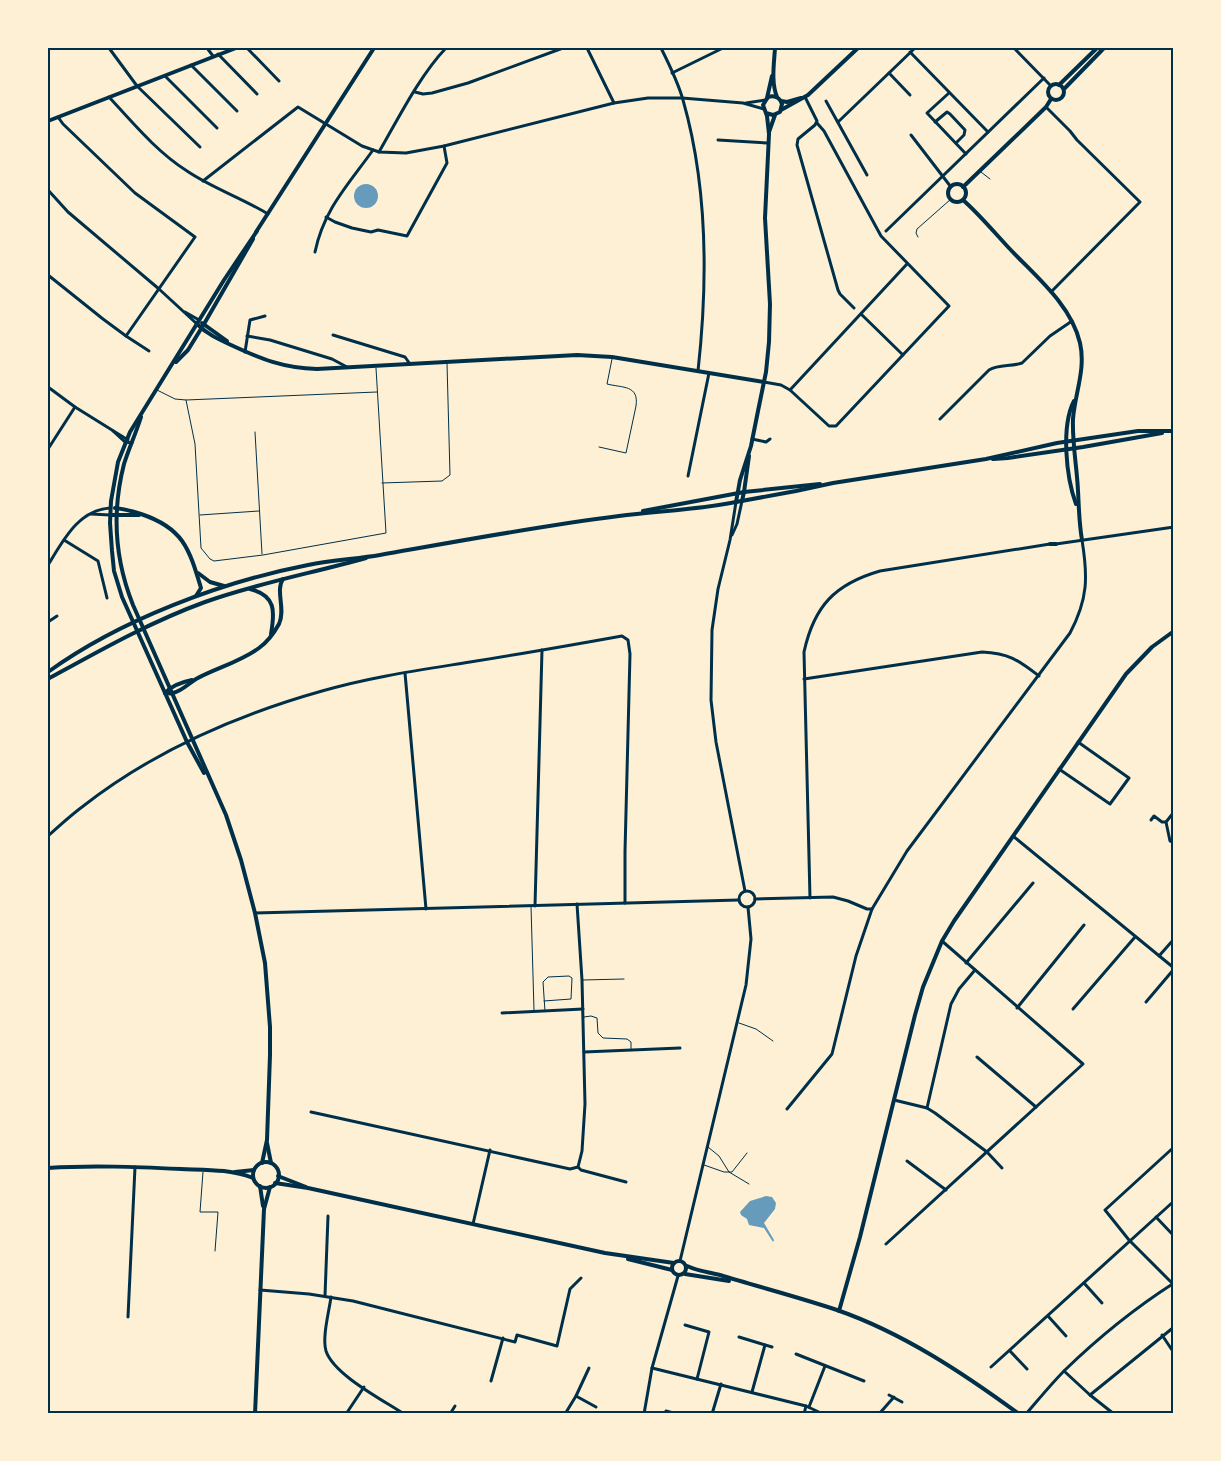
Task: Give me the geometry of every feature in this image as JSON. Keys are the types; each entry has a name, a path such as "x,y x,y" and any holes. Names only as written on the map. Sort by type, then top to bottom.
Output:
{"street":[{"path":"109,48 137,86 200,147"},
{"path":"207,48 213,56"},
{"path":"48,121 236,48"},
{"path":"247,48 279,81"},
{"path":"171,367 188,350 202,329 257,231 374,48"},
{"path":"379,152 438,56 446,48"},
{"path":"415,92 423,94 468,83 563,48"},
{"path":"587,48 614,103"},
{"path":"661,48 682,98 693,141 699,180 704,288 698,371"},
{"path":"672,73 723,48"},
{"path":"774,48 773,72 775,91 781,110"},
{"path":"730,540 737,524 744,492 752,439 764,382 770,323 765,218 769,134 775,115 805,97 858,48"},
{"path":"838,122 915,48"},
{"path":"1014,48 1051,86"},
{"path":"1051,86 1059,85 1100,48"},
{"path":"1051,99 1061,99 1064,96 1064,89 1100,48"},
{"path":"910,52 988,132"},
{"path":"218,54 257,94"},
{"path":"191,65 237,111"},
{"path":"769,134 765,111 773,72"},
{"path":"889,73 910,95"},
{"path":"164,76 217,128"},
{"path":"886,231 1044,78"},
{"path":"1059,85 1064,89"},
{"path":"1051,86 1048,91 1051,99"},
{"path":"949,93 927,113 966,154"},
{"path":"743,104 772,96 787,102 805,97"},
{"path":"109,97 164,153 184,170 268,214"},
{"path":"805,97 817,118 816,123 800,137 797,145 838,290 854,308"},
{"path":"203,181 296,107 302,107 372,150 406,153 444,146 614,103 648,98 682,98 743,104 775,115"},
{"path":"963,187 1046,107 1051,99"},
{"path":"826,101 867,175"},
{"path":"1046,107 1140,202 1051,292"},
{"path":"935,122 946,112 950,114 965,130 964,135 956,144"},
{"path":"58,117 100,162 135,193 195,237 126,336"},
{"path":"198,322 202,329 211,336 245,352 272,363 296,368 578,355 612,357 698,371 781,385 790,390 824,422 832,427 836,426 949,306 881,236 824,131 816,123"},
{"path":"911,135 951,187"},
{"path":"718,140 768,143"},
{"path":"326,217 352,228 371,232 378,230 407,236 447,163 444,146"},
{"path":"315,252 319,234 326,217 372,150"},
{"path":"958,184 963,187 966,194 962,200 957,202 950,199 948,194 951,187 958,184"},
{"path":"48,190 68,212 182,310 237,348"},
{"path":"787,1109 832,1054 856,956 872,909 907,851 1070,633 1079,616 1085,597 1087,584 1082,540 1077,507 1073,496 1066,442 1068,415 1081,377 1082,355 1080,344 1072,321 1064,307 962,200"},
{"path":"213,788 187,742 122,597 114,571 110,538 110,508 118,462 126,440 246,245 257,231"},
{"path":"790,390 907,264"},
{"path":"48,275 102,319 149,351"},
{"path":"861,314 903,354"},
{"path":"245,352 250,320 265,316"},
{"path":"940,419 990,370 1000,366 1022,363 1050,336 1072,321"},
{"path":"333,335 405,357 410,364"},
{"path":"247,336 270,340 339,361 347,367"},
{"path":"688,476 709,373"},
{"path":"48,387 75,407 132,443"},
{"path":"1075,399 1073,423 1078,490 1077,507"},
{"path":"48,449 75,407"},
{"path":"48,1168 81,1166 233,1172 254,1170 262,1163 267,1140 270,1055 268,994 265,963 241,860 226,815 128,593 118,550 117,508 124,463 141,416"},
{"path":"619,516 737,493 833,483 986,459 1066,442 1138,431 1172,431"},
{"path":"986,459 1067,450 1172,431"},
{"path":"752,439 766,442 770,439"},
{"path":"745,891 716,740 711,700 712,630 718,589 730,540 740,480 751,446"},
{"path":"48,672 70,657 118,630 155,613 227,586 307,565 619,516 736,502 796,492 833,483"},
{"path":"48,565 76,523 98,509 128,509 160,521 179,536 187,548 201,590 195,597"},
{"path":"91,514 141,514"},
{"path":"810,898 804,652 814,619 821,607 834,593 855,579 880,571 1050,544 1174,527"},
{"path":"64,540 98,561 107,598"},
{"path":"48,679 122,638 205,602 248,588 378,555"},
{"path":"196,571 210,582 227,586"},
{"path":"165,694 172,694 195,680 257,649 271,635 278,625 282,614 279,586 282,579"},
{"path":"248,588 264,594 270,601 273,617 271,635"},
{"path":"48,622 57,616"},
{"path":"839,1311 920,997 942,941 1126,674 1152,647 1174,631"},
{"path":"48,836 82,807 112,786 187,742 230,722 322,691 405,672 622,636 628,640 630,654 625,903"},
{"path":"533,906 542,650"},
{"path":"804,679 982,652 998,652 1010,656 1039,676"},
{"path":"405,672 426,909"},
{"path":"165,694 170,688 182,682 195,680"},
{"path":"1059,769 1110,804 1129,778 1078,742"},
{"path":"1166,822 1174,812"},
{"path":"1151,820 1154,816 1162,822 1166,822"},
{"path":"1166,822 1170,841 1174,843"},
{"path":"1013,836 1174,968 1146,1002"},
{"path":"966,963 1033,883"},
{"path":"745,891 752,892 755,899 753,904 748,907 742,905 739,900 740,894 745,891"},
{"path":"755,899 840,898 867,909 872,909"},
{"path":"254,913 739,900"},
{"path":"577,904 582,980 585,1104 582,1152 578,1167"},
{"path":"680,1261 750,962 751,940 748,907"},
{"path":"1017,1008 1084,925"},
{"path":"1073,1009 1135,937"},
{"path":"1159,956 1174,939"},
{"path":"886,1244 1083,1064 942,941"},
{"path":"927,1108 951,1004 959,989 975,970"},
{"path":"502,1014 583,1009"},
{"path":"584,1052 680,1048"},
{"path":"977,1057 1036,1107"},
{"path":"894,1100 927,1108 987,1152 1002,1168"},
{"path":"312,1112 570,1169 578,1167 582,1170 626,1182"},
{"path":"255,1414 264,1209 270,1187 275,1183 278,1176 276,1168 271,1163 267,1140"},
{"path":"1026,1414 1064,1371 1116,1325 1173,1283 1129,1240 1105,1210 1174,1147"},
{"path":"473,1224 490,1150"},
{"path":"907,1160 946,1190"},
{"path":"262,1163 271,1163"},
{"path":"128,1317 135,1167"},
{"path":"253,1178 254,1170"},
{"path":"233,1172 253,1178 260,1186 264,1209"},
{"path":"278,1176 308,1188"},
{"path":"275,1183 308,1188 621,1256 672,1270 678,1276"},
{"path":"260,1186 270,1187"},
{"path":"991,1367 1174,1201"},
{"path":"325,1296 328,1216"},
{"path":"1156,1217 1174,1236"},
{"path":"621,1256 674,1263 680,1261"},
{"path":"680,1261 687,1266 794,1296 839,1311 892,1334 977,1383 1019,1414"},
{"path":"672,1270 674,1263"},
{"path":"685,1274 687,1266"},
{"path":"678,1276 685,1274 736,1281"},
{"path":"644,1414 652,1368 678,1276"},
{"path":"259,1290 331,1297 515,1342 517,1335 557,1346 570,1289 580,1278"},
{"path":"1084,1283 1102,1303"},
{"path":"331,1297 325,1342 326,1351 336,1368 404,1414"},
{"path":"1048,1316 1066,1336"},
{"path":"686,1325 708,1332 697,1379"},
{"path":"1090,1395 1174,1327"},
{"path":"1162,1335 1174,1353"},
{"path":"739,1337 772,1347"},
{"path":"491,1381 503,1338"},
{"path":"752,1392 765,1344"},
{"path":"1010,1350 1027,1369"},
{"path":"796,1354 864,1381"},
{"path":"804,1414 826,1366"},
{"path":"565,1414 589,1368"},
{"path":"652,1368 808,1406 823,1414"},
{"path":"1064,1371 1114,1414"},
{"path":"712,1414 721,1384"},
{"path":"346,1414 364,1387"},
{"path":"889,1394 902,1402"},
{"path":"576,1396 596,1407"},
{"path":"879,1414 894,1397"},
{"path":"450,1414 455,1406"},
{"path":"666,1411 677,1414"}],"lane":[{"path":"980,171 990,179"},
{"path":"918,237 917,229 950,199"},
{"path":"599,447 626,454 636,406 635,392 629,388 607,384 612,357"},
{"path":"382,483 442,481 450,475 447,362"},
{"path":"186,400 195,444 201,548 210,559 214,561 262,555 386,533 376,365"},
{"path":"157,390 175,399 186,400 378,392"},
{"path":"255,432 262,555"},
{"path":"199,515 260,511"},
{"path":"533,906 534,1012"},
{"path":"544,1001 571,1000 572,978 570,976 548,977 543,982 544,1001 545,1012"},
{"path":"582,980 624,979"},
{"path":"583,1017 592,1016 597,1018 598,1033 603,1038 627,1039 631,1042 631,1050"},
{"path":"737,1022 756,1029 773,1042"},
{"path":"708,1147 714,1151 730,1172 749,1184"},
{"path":"703,1165 730,1172 736,1170 747,1153"},
{"path":"204,1170 200,1212 218,1212 215,1251"}],"water":[{"path":"366,184 371,185 377,191 377,201 371,207 366,208 361,207 355,201 354,196 355,191 361,185"},
{"path":"766,1196 772,1197 776,1203 775,1209 764,1223 774,1240 773,1242 764,1228 749,1225 747,1219 740,1212 750,1201"}]}
